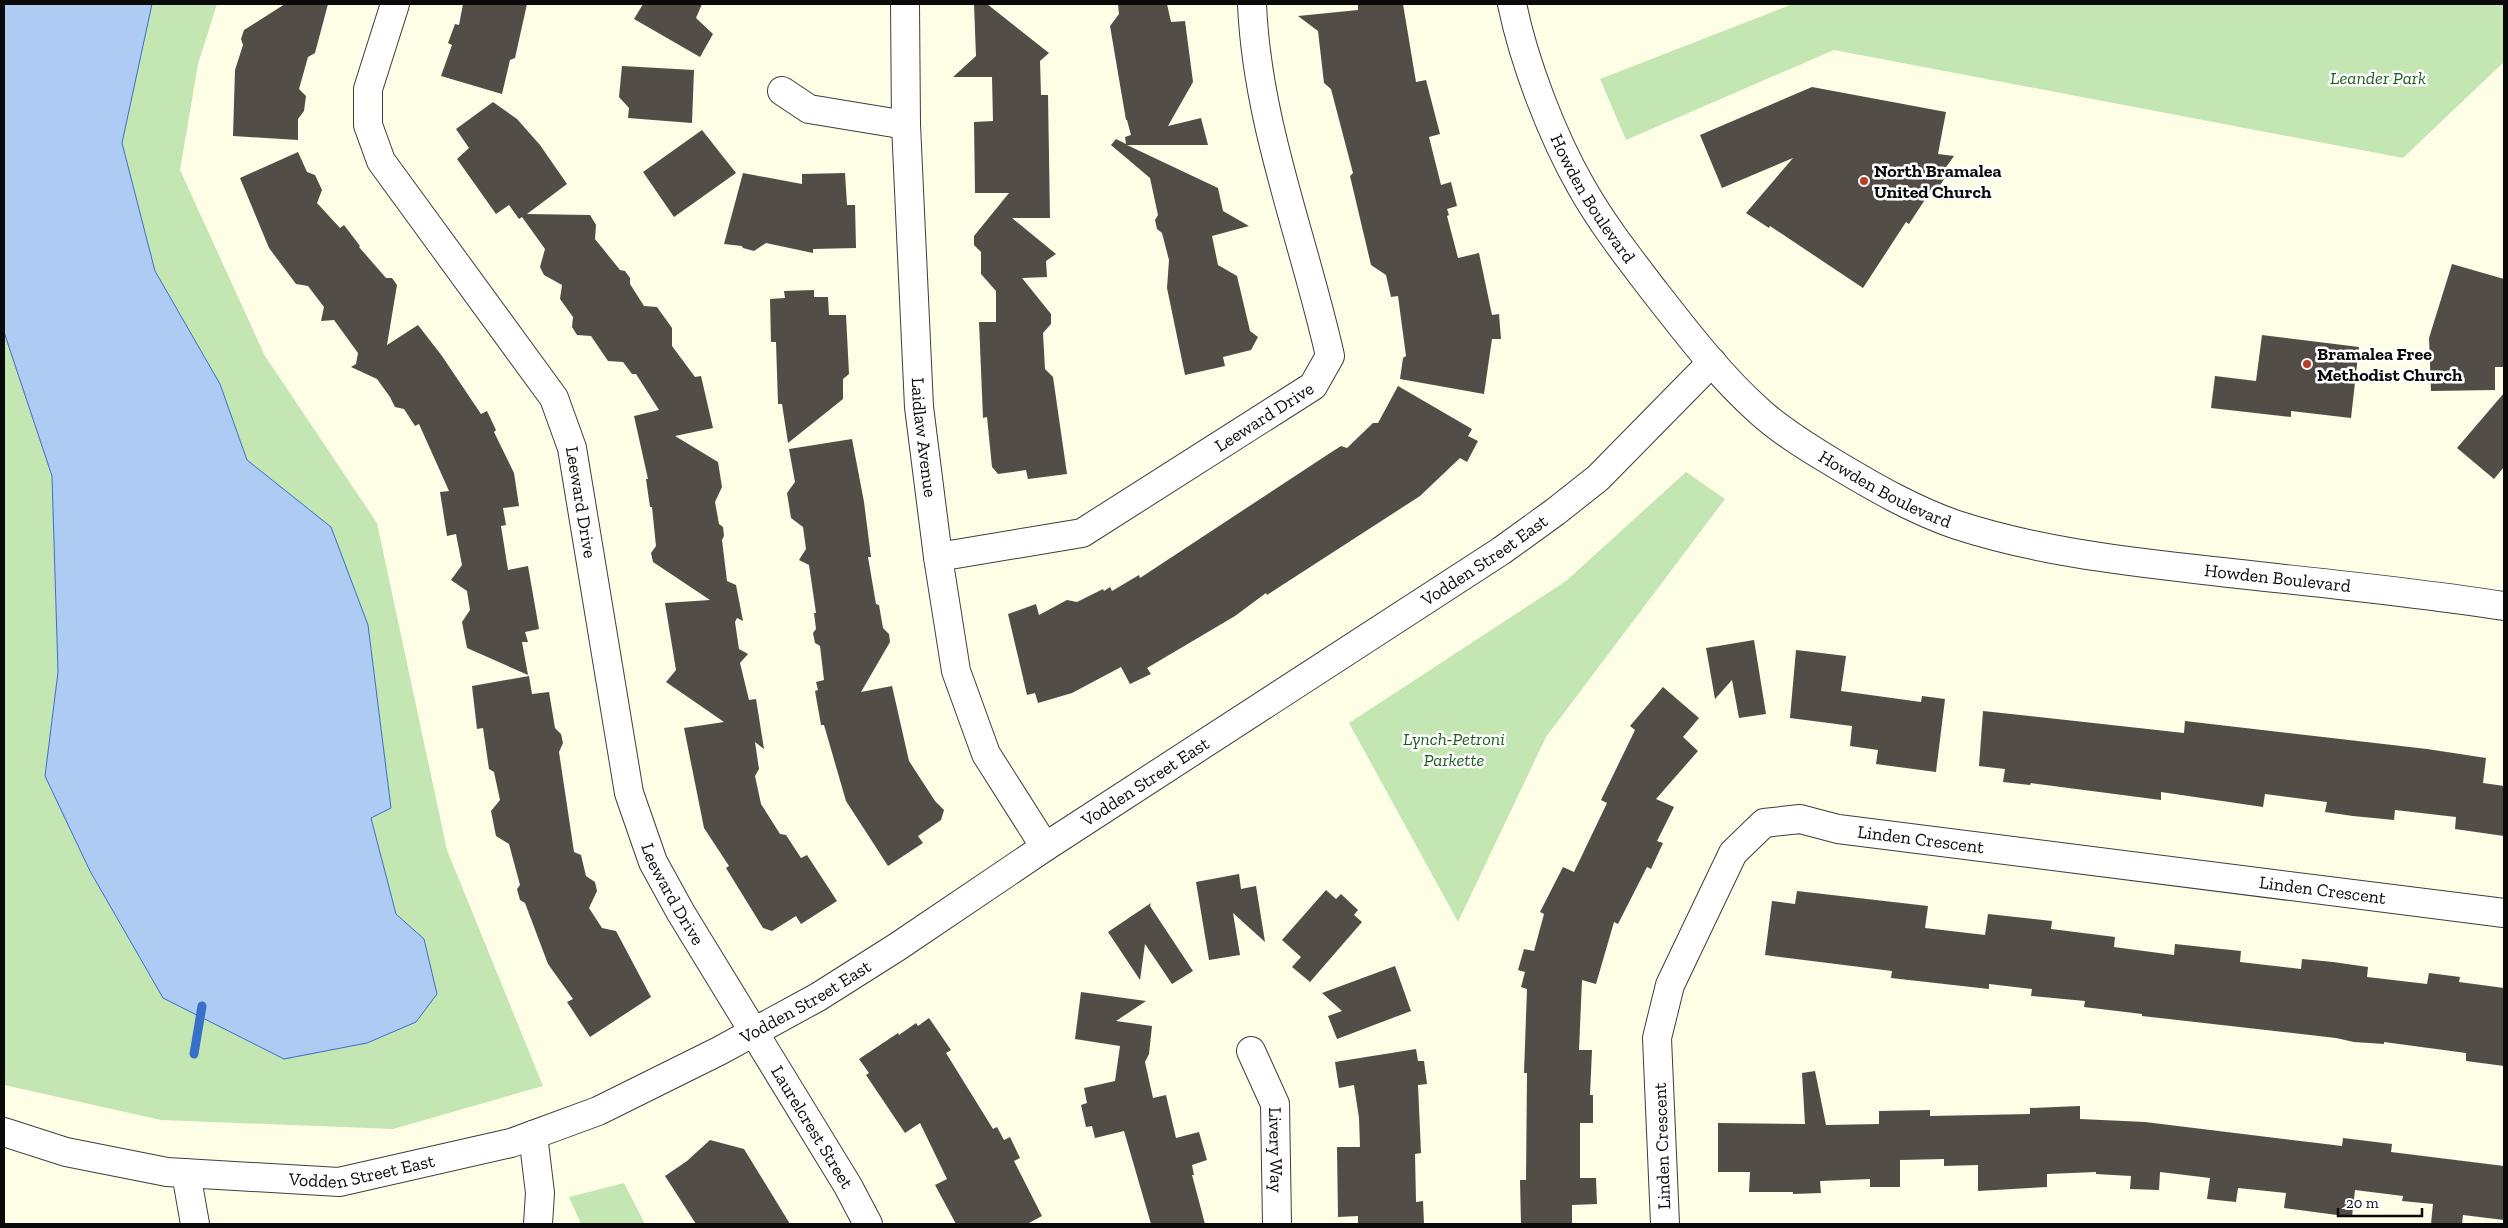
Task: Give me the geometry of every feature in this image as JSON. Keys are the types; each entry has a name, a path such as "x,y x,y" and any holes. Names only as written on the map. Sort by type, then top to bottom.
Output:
{"street":[{"name":"Leeward Drive","path":"395,4 368,89 368,125 380,161 554,398 572,448 629,793 653,862 681,913 754,1032"},
{"name":"Laidlaw Avenue","path":"905,4 906,125 919,407 938,558 956,671 986,754 1045,847"},
{"name":"Leeward Drive","path":"938,558 1082,533 1313,386 1326,364 1330,356 1321,314 1265,111 1254,44 1252,4"},
{"name":"Howden Boulevard","path":"1512,4 1516,23 1545,111 1580,186 1614,239 1712,362 1761,414 1803,444 1907,504 1955,524 2011,540 2096,558 2504,606"},
{"path":"782,91 809,109 906,125"},
{"name":"Vodden Street East","path":"4,1132 66,1152 167,1172 339,1182 511,1143 598,1110 754,1032 818,997 897,947 1045,847 1411,610 1555,512 1598,478 1712,362"},
{"name":"Linden Crescent","path":"1665,1224 1657,1038 1668,994 1733,853 1764,823 1800,820 1838,828 2504,913"},
{"name":"Laurelcrest Street","path":"754,1032 848,1186 868,1224"},
{"name":"Livery Way","path":"1251,1051 1275,1104 1277,1224"},
{"path":"533,1135 540,1193 538,1224"},
{"path":"186,1173 195,1224"}],"green space":[{"path":"4,4 217,4 198,64 180,170 265,356 377,523 447,850 543,1086 393,1129 161,1120 4,1085"},
{"name":"Leander Park","path":"1793,4 2504,4 2504,62 2403,158 1834,50 1626,140 1600,79"},
{"name":"Lynch-Petroni Parkette","path":"1686,472 1725,499 1546,737 1458,922 1349,723 1566,581"},
{"path":"624,1183 645,1224 581,1224 569,1197"}],"water":[{"path":"4,4 152,4 122,143 155,271 220,384 247,460 331,527 368,625 391,808 371,818 396,914 424,939 437,994 416,1022 367,1043 284,1059 163,998 90,871 45,776 58,672 52,476 4,332"}],"building":[{"path":"285,4 328,4 315,53 308,57 299,89 306,96 304,111 298,119 298,140 233,136 235,70 243,45 241,39 244,30"},
{"path":"463,4 527,4 515,58 510,60 502,94 441,76 452,45 448,43 455,24 459,25"},
{"path":"643,4 702,4 696,18 713,34 700,57 634,19"},
{"path":"974,4 987,4 1049,53 1040,61 1041,95 1048,95 1050,218 1012,218 1056,254 1046,261 1047,277 1022,278 1051,314 1051,324 1043,333 1045,369 1053,377 1067,474 1028,479 1026,470 998,474 992,467 987,417 983,418 979,322 996,322 996,291 981,274 981,252 974,245 974,236 1009,193 975,193 974,122 993,121 992,77 953,77 976,56"},
{"path":"1118,4 1167,4 1171,22 1185,21 1193,82 1168,126 1201,118 1208,145 1127,145 1218,188 1223,211 1249,226 1212,236 1218,265 1237,276 1250,331 1258,337 1251,350 1223,357 1225,366 1185,375 1167,288 1169,260 1162,233 1157,229 1155,220 1158,215 1150,178 1111,145 1116,139 1126,144 1125,137 1131,135 1126,120 1110,26 1119,14"},
{"path":"1358,4 1403,4 1416,82 1426,80 1440,134 1429,137 1441,185 1451,182 1457,206 1447,209 1449,215 1447,216 1458,258 1479,253 1492,315 1499,314 1501,339 1492,339 1484,394 1400,379 1403,358 1406,356 1398,296 1391,297 1386,275 1371,265 1350,176 1353,173 1331,89 1324,83 1318,31 1298,16 1358,10"},
{"path":"622,66 694,70 692,123 628,118 629,108 619,97"},
{"name":"North Bramalea United Church","path":"1812,87 1946,112 1938,154 1954,156 1944,170 1948,173 1935,193 1932,189 1909,224 1906,222 1863,288 1770,226 1769,228 1746,213 1793,158 1722,188 1700,135"},
{"path":"493,102 517,119 540,145 567,184 527,214 590,215 596,225 595,239 620,270 625,271 630,278 630,284 644,306 657,307 672,328 672,346 695,377 701,376 713,428 675,436 718,462 722,487 715,502 719,524 723,527 724,536 722,540 727,581 736,585 743,621 737,618 735,622 739,649 748,654 740,663 749,700 756,699 764,749 755,742 759,769 755,776 761,804 780,834 786,835 801,858 807,855 837,901 801,924 796,916 772,931 763,928 726,868 729,866 704,828 684,728 724,722 666,682 676,670 665,603 710,600 653,562 651,553 656,546 652,507 650,507 646,479 648,479 634,416 659,410 636,374 632,374 623,362 608,361 591,336 577,335 572,327 573,317 560,299 562,285 544,275 540,267 545,249 522,217 519,219 509,205 496,214 457,159 469,148 456,129"},
{"path":"702,130 736,173 674,217 643,172"},
{"path":"298,152 307,172 315,175 322,190 317,203 340,228 344,225 359,247 386,278 392,278 397,285 387,345 418,325 442,356 481,414 487,411 496,430 494,432 514,473 519,506 503,508 506,525 501,526 508,570 528,566 539,629 525,632 528,642 522,642 528,675 467,648 462,622 470,610 467,591 451,580 462,565 456,534 447,536 440,492 449,491 419,424 415,426 404,409 395,407 377,379 351,367 356,364 358,353 334,320 321,321 324,307 308,286 296,284 269,248 240,178"},
{"path":"743,173 802,184 802,174 845,173 847,205 855,205 856,248 813,249 813,253 766,243 754,251 742,246 724,244"},
{"path":"2452,264 2504,279 2504,367 2495,367 2495,390 2431,391 2429,338"},
{"path":"814,290 814,297 828,297 829,315 846,315 849,374 843,379 843,399 788,443 782,404 778,404 776,342 771,342 770,299 785,298 784,291"},
{"name":"Bramalea Free Methodist Church","path":"2262,335 2359,347 2351,418 2291,411 2291,417 2211,408 2215,376 2256,381"},
{"path":"1398,386 1472,429 1468,436 1478,441 1467,462 1460,458 1420,496 1267,595 1266,593 1235,616 1147,668 1151,674 1130,684 1121,667 1072,693 1038,703 1035,693 1027,695 1008,614 1036,604 1039,615 1067,600 1077,602 1103,589 1104,591 1110,587 1112,591 1139,575 1140,578 1341,446 1347,448 1373,423 1378,423"},
{"path":"2504,393 2504,467 2494,479 2457,448"},
{"path":"852,439 864,502 871,557 868,557 876,604 879,605 883,628 889,634 890,642 861,692 892,686 909,761 935,801 944,810 941,820 918,836 923,843 888,866 846,801 824,725 821,725 815,691 818,690 816,682 824,680 820,646 815,643 813,633 816,629 814,613 816,613 809,565 799,560 806,549 803,527 791,518 787,493 795,482 789,449"},
{"path":"1754,640 1766,714 1739,718 1732,680 1715,699 1706,648"},
{"path":"1796,650 1846,656 1841,691 1921,702 1922,696 1945,699 1936,772 1876,764 1878,750 1850,746 1852,726 1790,718"},
{"path":"529,676 532,694 549,692 555,728 561,734 563,743 559,752 574,852 581,855 586,876 595,882 597,891 589,908 602,928 616,931 651,997 590,1037 567,1002 573,999 548,964 525,903 520,900 517,889 520,885 509,844 496,836 491,811 500,800 494,772 489,769 483,728 477,729 472,686"},
{"path":"1663,687 1699,718 1683,737 1698,751 1656,799 1674,807 1657,841 1663,843 1651,869 1647,867 1618,924 1614,922 1596,984 1582,980 1579,1050 1592,1050 1590,1095 1593,1095 1593,1123 1580,1123 1580,1178 1596,1178 1597,1204 1572,1205 1572,1224 1521,1224 1520,1180 1526,1180 1527,1073 1524,1073 1527,989 1521,987 1525,972 1518,970 1524,949 1534,951 1544,914 1540,912 1563,867 1574,872 1607,803 1601,800 1635,730 1630,726"},
{"path":"1983,711 2184,733 2185,721 2427,749 2486,758 2483,783 2504,786 2504,836 2455,829 2456,817 2395,810 2394,820 2353,816 2325,812 2327,802 2265,794 2263,807 2161,792 2161,800 2031,783 2030,785 2003,782 2005,769 1979,766"},
{"path":"1239,874 1241,889 1256,886 1265,942 1233,913 1240,955 1209,960 1196,882"},
{"path":"1326,890 1336,899 1341,894 1358,910 1354,915 1362,922 1310,982 1292,967 1301,957 1282,940"},
{"path":"1797,891 1928,906 1925,928 1985,935 1988,914 2052,921 2051,929 2115,937 2114,947 2174,955 2175,944 2241,951 2240,962 2301,969 2302,959 2333,962 2368,967 2367,977 2427,984 2429,973 2460,977 2459,982 2504,988 2504,1066 2466,1061 2466,1053 2384,1042 2384,1044 2354,1042 2336,1038 2142,1016 2142,1014 2084,1007 2085,1001 2031,996 2032,989 1989,984 1989,989 1891,978 1892,971 1765,955 1772,901 1795,904"},
{"path":"1151,903 1150,906 1193,971 1172,984 1145,944 1140,980 1108,932"},
{"path":"1395,966 1411,1011 1337,1039 1328,1016 1342,1011 1322,993"},
{"path":"1081,992 1146,1001 1116,1021 1152,1026 1149,1054 1145,1062 1153,1098 1166,1095 1176,1138 1199,1132 1207,1160 1192,1165 1194,1175 1192,1175 1205,1224 1151,1224 1124,1131 1095,1138 1092,1126 1086,1127 1081,1105 1087,1103 1084,1088 1115,1081 1120,1046 1075,1039"},
{"path":"929,1018 951,1050 946,1053 993,1129 997,1127 1004,1140 1010,1137 1020,1158 1014,1161 1042,1216 1027,1224 956,1224 935,1185 947,1179 920,1123 905,1133 866,1075 869,1073 859,1059 898,1033 899,1035 916,1023 918,1026"},
{"path":"1416,1049 1418,1061 1424,1061 1427,1084 1418,1085 1421,1153 1415,1154 1416,1202 1423,1201 1424,1224 1358,1224 1358,1216 1338,1217 1337,1147 1360,1147 1359,1118 1354,1085 1339,1088 1335,1062"},
{"path":"1815,1071 1826,1125 1879,1124 1879,1111 1930,1110 1930,1116 2030,1114 2030,1108 2080,1106 2080,1119 2145,1122 2342,1146 2343,1138 2392,1144 2391,1152 2504,1166 2504,1220 2463,1215 2462,1224 2431,1224 2433,1204 2402,1201 2403,1196 2355,1190 2352,1217 2284,1208 2286,1193 2238,1188 2236,1202 2207,1199 2210,1178 2160,1172 2159,1190 2130,1189 2131,1176 2096,1174 2096,1172 2047,1174 2047,1187 1978,1191 1978,1165 1944,1166 1944,1159 1900,1160 1900,1187 1870,1187 1870,1179 1820,1181 1821,1193 1793,1194 1793,1192 1749,1192 1750,1172 1718,1172 1718,1123 1805,1124 1802,1073"},
{"path":"710,1140 744,1149 790,1224 696,1224 665,1176 687,1161"}],"waterway":[{"path":"194,1054 202,1006"}],"place":[{"name":"North Bramalea United Church","path":"1864,181"},
{"name":"Bramalea Free Methodist Church","path":"2307,364"}]}
